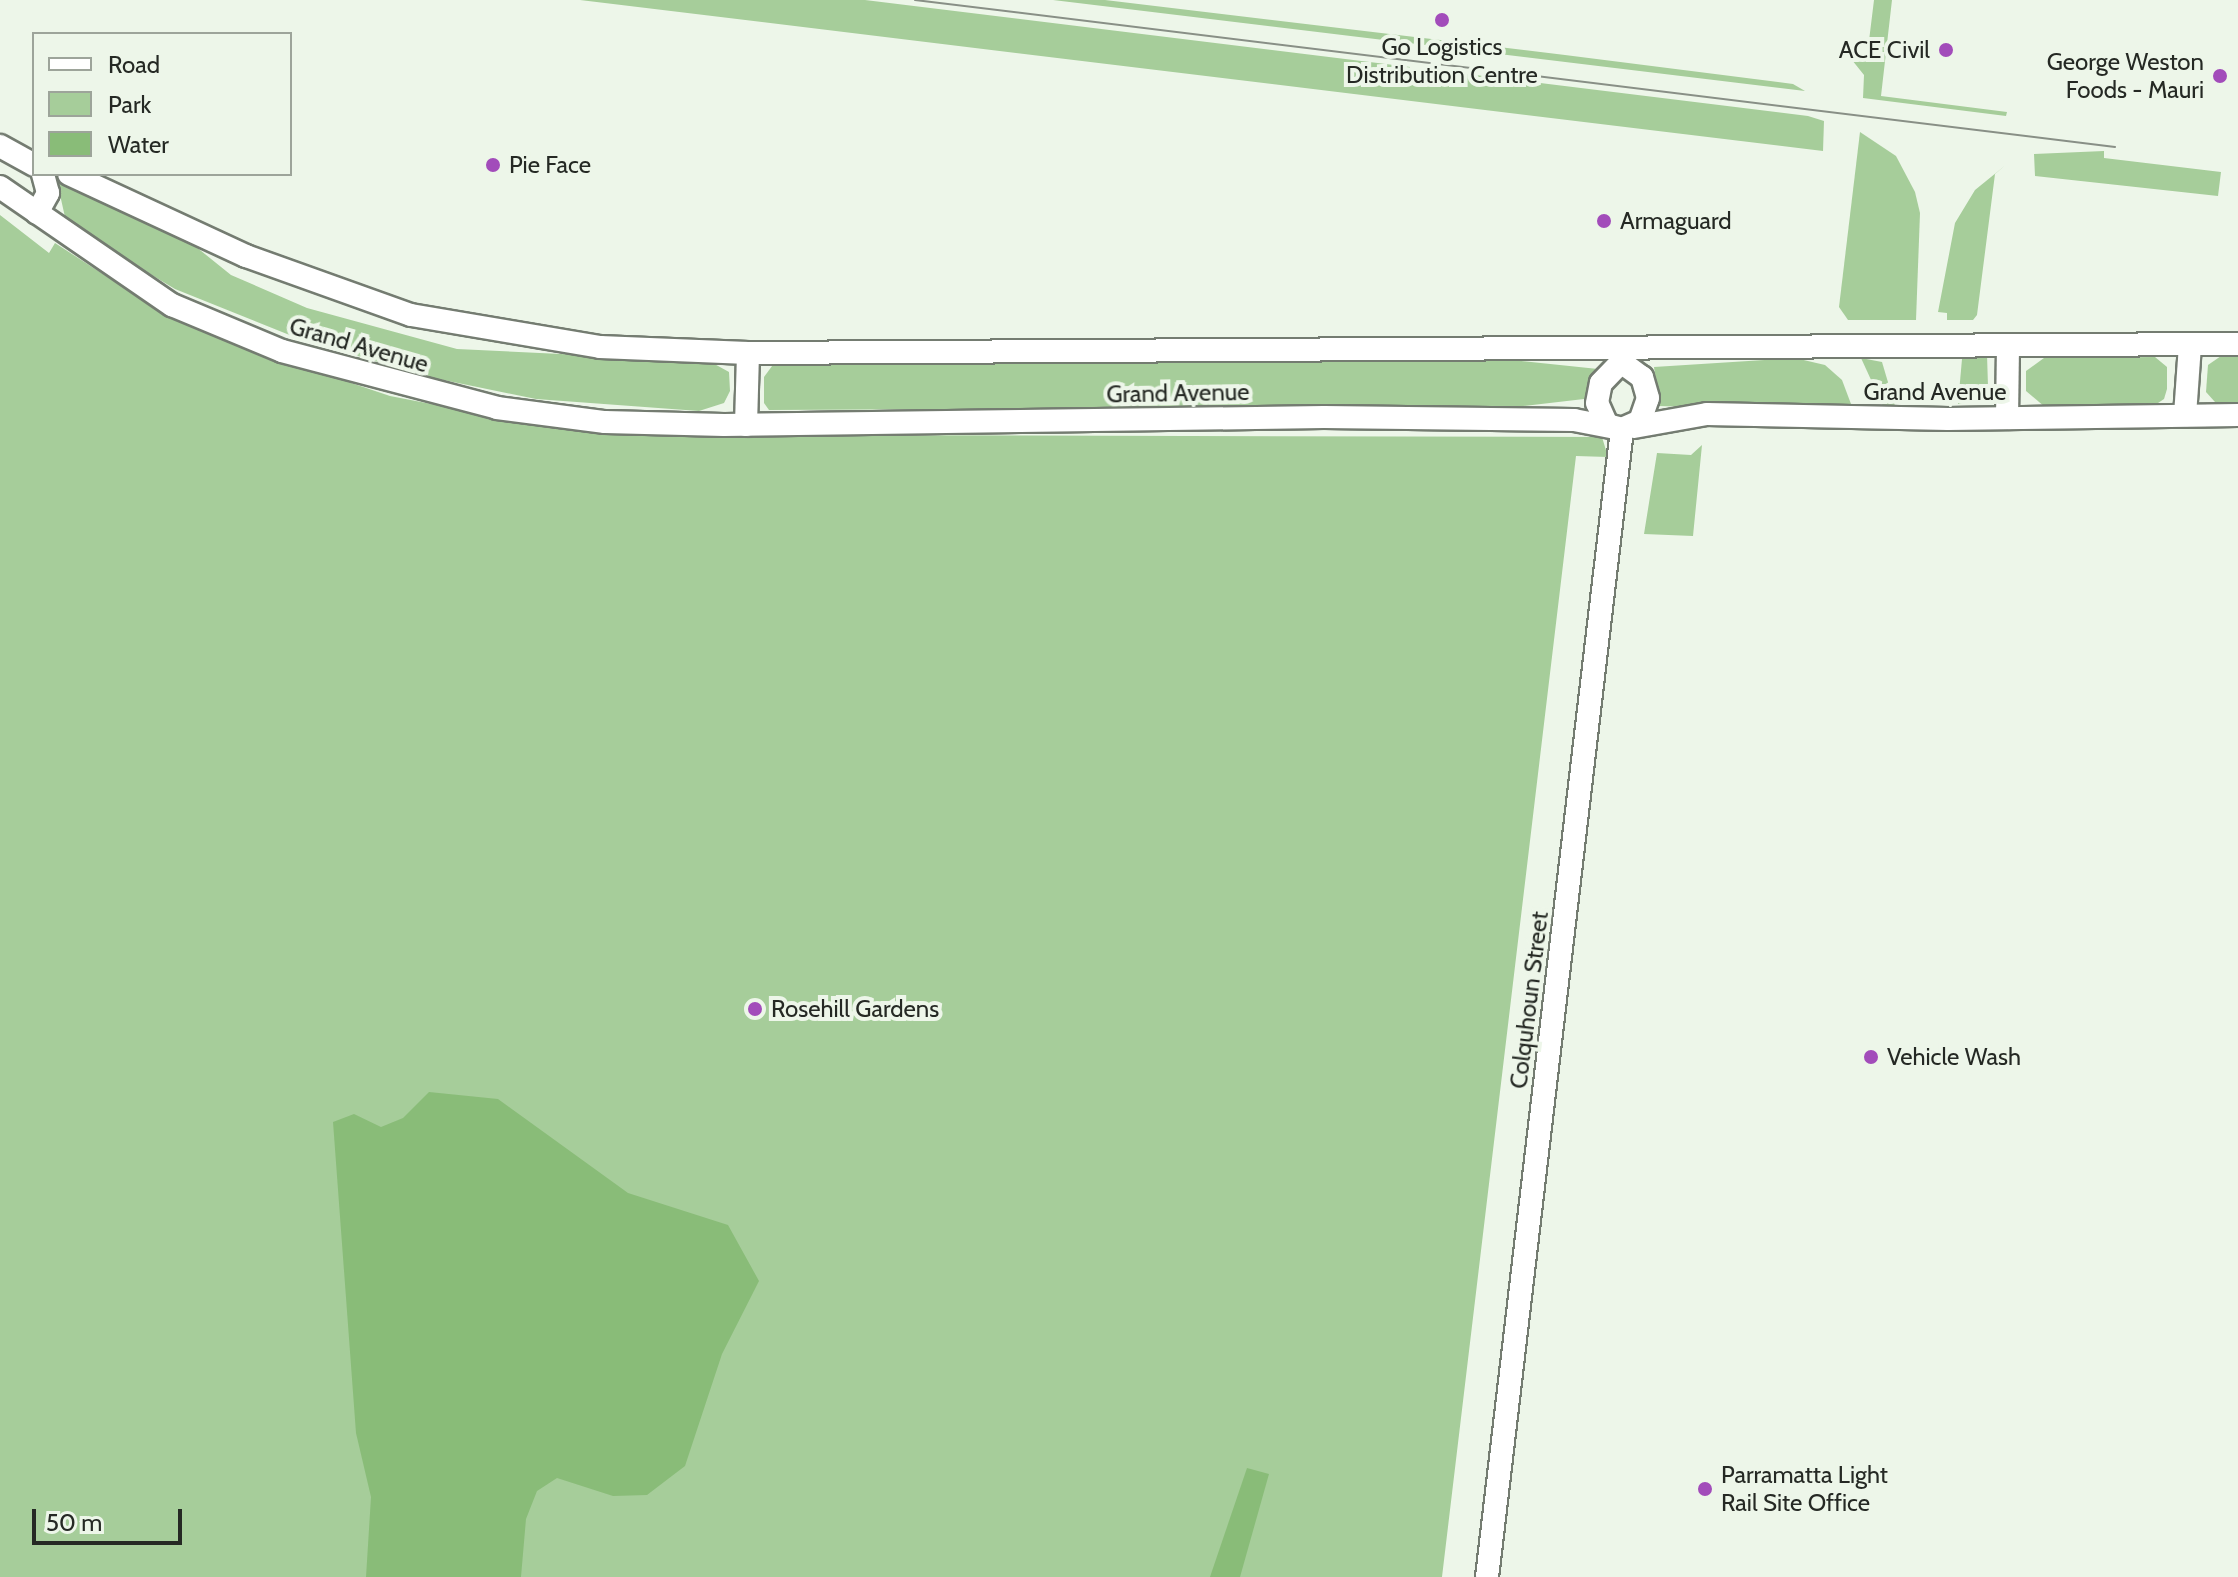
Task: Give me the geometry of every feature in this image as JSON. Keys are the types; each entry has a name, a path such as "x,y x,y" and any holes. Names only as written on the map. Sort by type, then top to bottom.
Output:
{"street":[{"path":"0,139 32,157"},
{"path":"0,146 32,164"},
{"path":"37,213 48,193 44,176"},
{"name":"Grand Avenue","path":"73,176 246,256 411,315 600,347 748,353 2238,344"},
{"name":"Grand Avenue","path":"0,187 172,305 282,351 335,368 497,408 605,422 746,425 1340,417 1574,420 1622,428 1707,414 2007,418 2238,415"},
{"path":"2185,415 2190,345"},
{"name":"Grand Avenue","path":"1481,350 1622,362 1802,346"},
{"path":"2007,418 2008,346"},
{"path":"746,425 748,353"},
{"path":"1622,362 1642,377 1647,390 1646,412 1622,428 1601,417 1597,397 1606,376 1622,362"},
{"name":"Colquhoun Street","path":"1487,1577 1622,428"}],"green space":[{"path":"580,0 865,0 1808,116 1824,121 1823,151"},
{"path":"1053,0 1105,0 1565,55 1793,84 1805,91"},
{"path":"1874,0 1892,0 1881,96 2007,112 2006,116 1863,98 1864,75 1848,55 1867,57"},
{"path":"1860,132 1896,156 1915,192 1920,213 1916,320 1848,320 1839,307"},
{"path":"2104,151 2104,158 2221,172 2218,196 2035,176 2034,154"},
{"path":"2007,164 1995,174 1977,315 1973,320 1947,320 1947,313 1938,312 1955,223 1975,190"},
{"path":"64,176 190,242 231,275 307,308 457,349 709,361 729,372 730,391 724,403 699,411 536,399 429,377 297,338 175,289 87,236 65,217 56,177"},
{"name":"Rosehill Gardens","path":"0,215 49,253 55,243 129,291 241,346 390,396 540,425 760,435 1602,437 1608,457 1576,456 1442,1577 0,1577"},
{"path":"1967,354 1987,354 1988,387 1977,401 1958,404 1962,359"},
{"path":"2221,356 2238,356 2238,406 2215,402 2206,392 2208,365"},
{"path":"2155,357 2167,367 2167,389 2164,399 2152,407 2045,407 2026,391 2026,371 2044,358"},
{"path":"1493,358 1598,369 1584,399 1523,406 769,410 764,403 764,377 775,362"},
{"path":"1795,358 1825,365 1842,380 1851,404 1792,410 1659,406 1654,367"},
{"path":"1861,358 1882,362 1895,406 1883,406"},
{"path":"1702,445 1693,536 1644,534 1657,453 1691,455"}],"water":[{"path":"429,1092 498,1099 628,1193 728,1225 759,1281 722,1354 685,1466 647,1495 613,1496 557,1478 537,1491 526,1519 521,1577 366,1577 371,1497 356,1433 333,1122 354,1114 381,1127 403,1118"},
{"path":"1247,1468 1269,1474 1240,1577 1210,1577"}],"tram line":[{"path":"915,0 2115,147"}],"place":[{"name":"Go Logistics Distribution Centre","path":"1442,20"},
{"name":"ACE Civil","path":"1946,50"},
{"name":"George Weston Foods - Mauri","path":"2220,76"},
{"name":"Pie Face","path":"493,165"},
{"name":"Armaguard","path":"1604,221"},
{"name":"Rosehill Gardens","path":"755,1009"},
{"name":"Vehicle Wash","path":"1871,1057"},
{"name":"Parramatta Light Rail Site Office","path":"1705,1489"}]}
